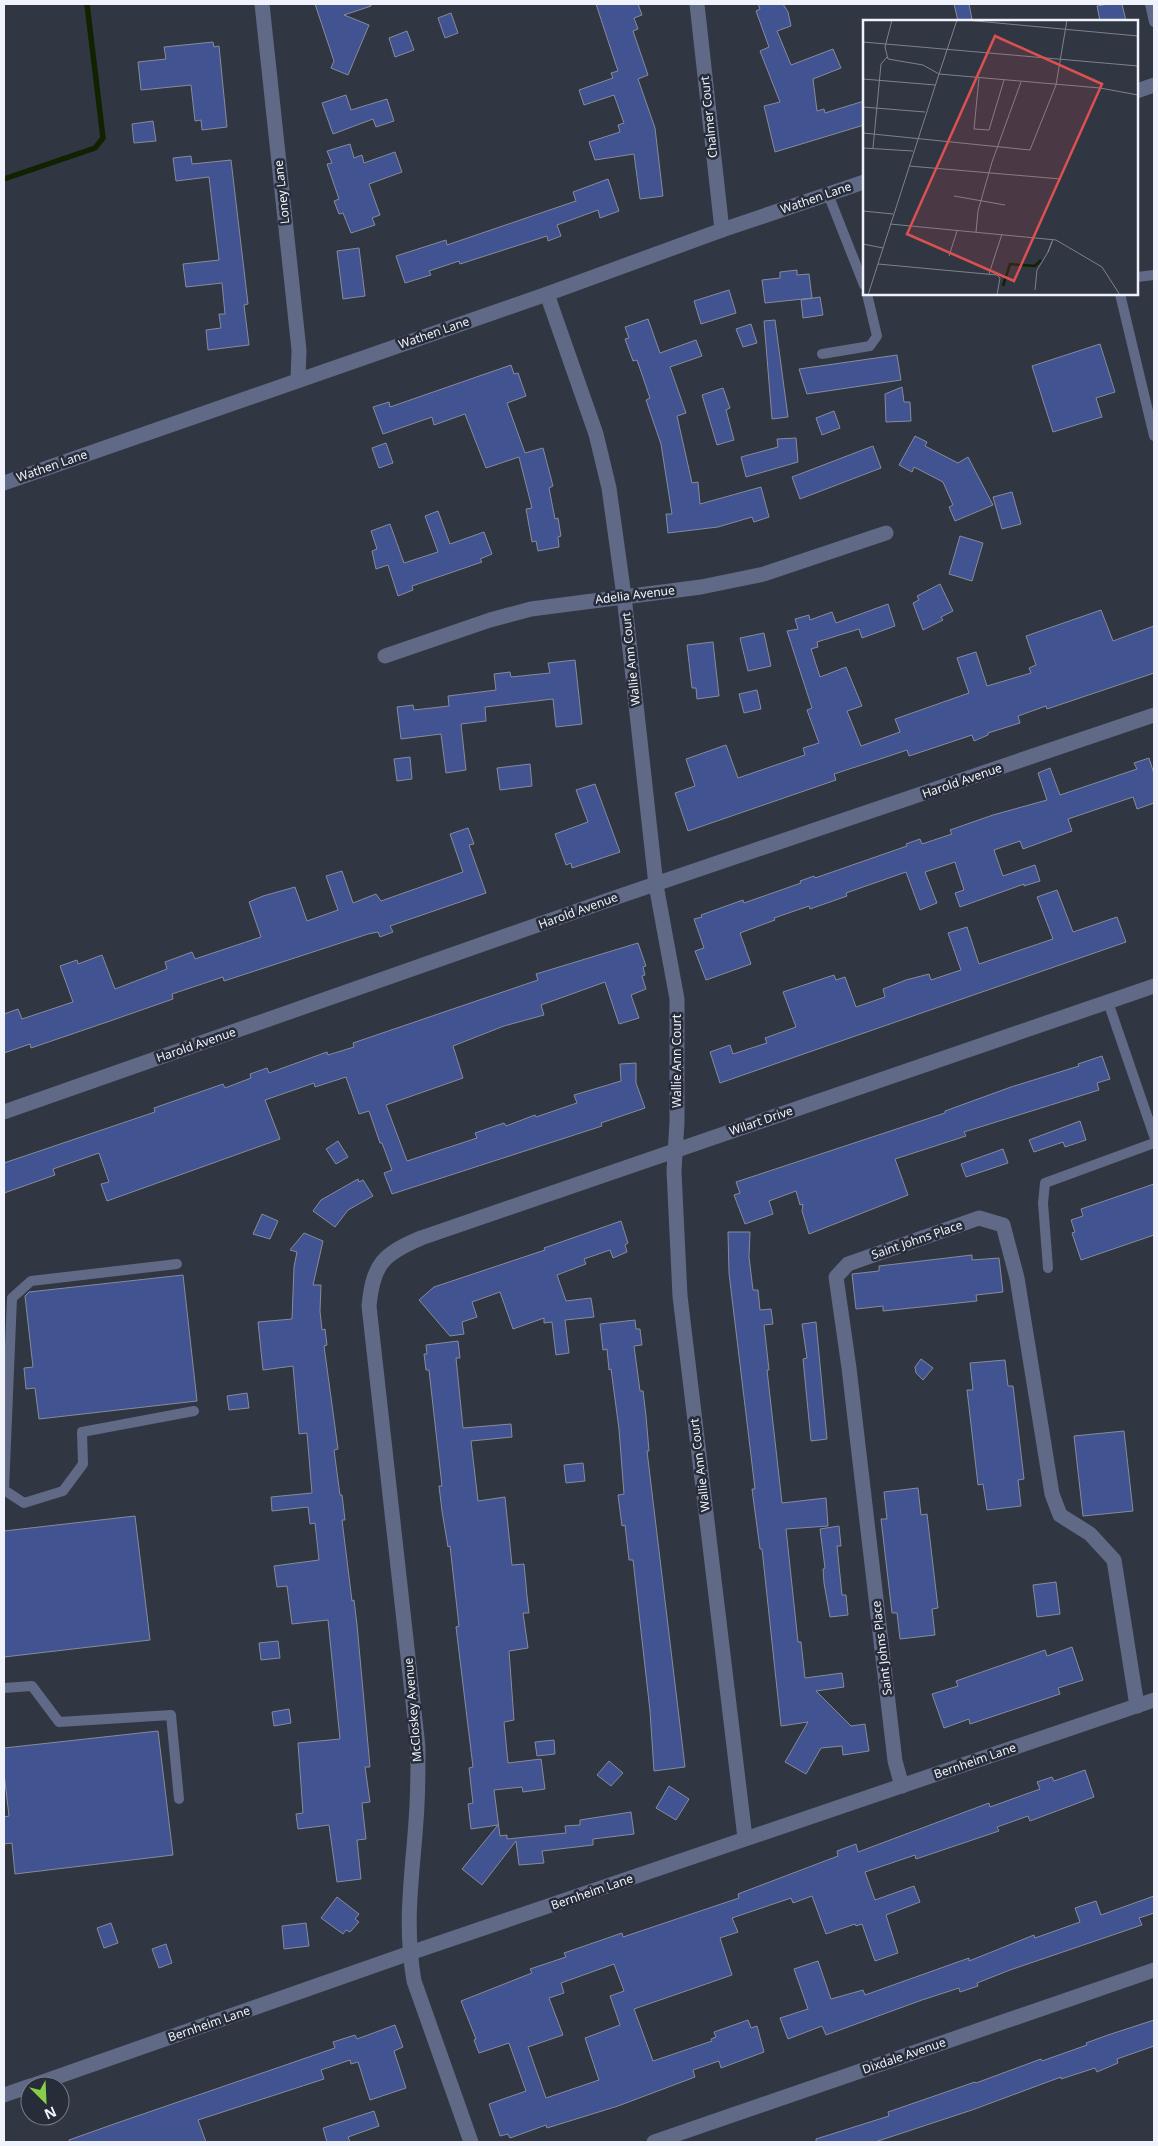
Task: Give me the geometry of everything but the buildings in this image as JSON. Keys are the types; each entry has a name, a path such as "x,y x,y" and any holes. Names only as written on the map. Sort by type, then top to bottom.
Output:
{"street":[{"name":"Loney Lane","path":"262,4 299,350 298,380"},
{"name":"Chalmer Court","path":"697,4 722,230"},
{"path":"1138,91 1154,85"},
{"name":"Wathen Lane","path":"4,483 547,294 722,230 863,182"},
{"name":"Wallie Ann Court","path":"547,294 596,434 609,488 624,596 656,885 677,999 675,1151 680,1296 745,1838"},
{"name":"Adelia Avenue","path":"385,656 490,620 531,609 701,587 764,574 886,534"},
{"name":"Harold Avenue","path":"4,1112 656,885 1154,715"},
{"name":"Wilart Drive","path":"376,1271 384,1260 398,1248 421,1238 1154,986"},
{"name":"Saint Johns Place","path":"902,1786 895,1761 850,1377 836,1277 848,1264 979,1218 1003,1225 1015,1269 1052,1494 1060,1515 1090,1534 1114,1560 1137,1706"},
{"name":"McCloskey Avenue","path":"376,1271 372,1281 369,1306 418,1747 417,1805 408,1914 410,1953 414,1981 471,2142"},
{"name":"Bernheim Lane","path":"59,2076 745,1838 1154,1700"},
{"name":"Dixdale Avenue","path":"654,2142 1154,1970"},
{"name":"Bernheim Lane","path":"4,2095 20,2089"}],"lane":[{"path":"1150,4 1154,22"},
{"path":"828,194 863,282"},
{"path":"1138,277 1154,275"},
{"path":"822,354 870,346 877,336 867,295"},
{"path":"1120,295 1154,436"},
{"path":"1108,1002 1154,1136"},
{"path":"1048,1268 1043,1202 1045,1183 1154,1143"},
{"path":"177,1264 31,1281 12,1298 4,1490 24,1503 63,1491 83,1464 82,1432 194,1411"},
{"path":"4,1688 32,1686 59,1722 171,1715 179,1799"}],"waterway":[{"path":"4,179 95,148 103,138 87,4"}]}
